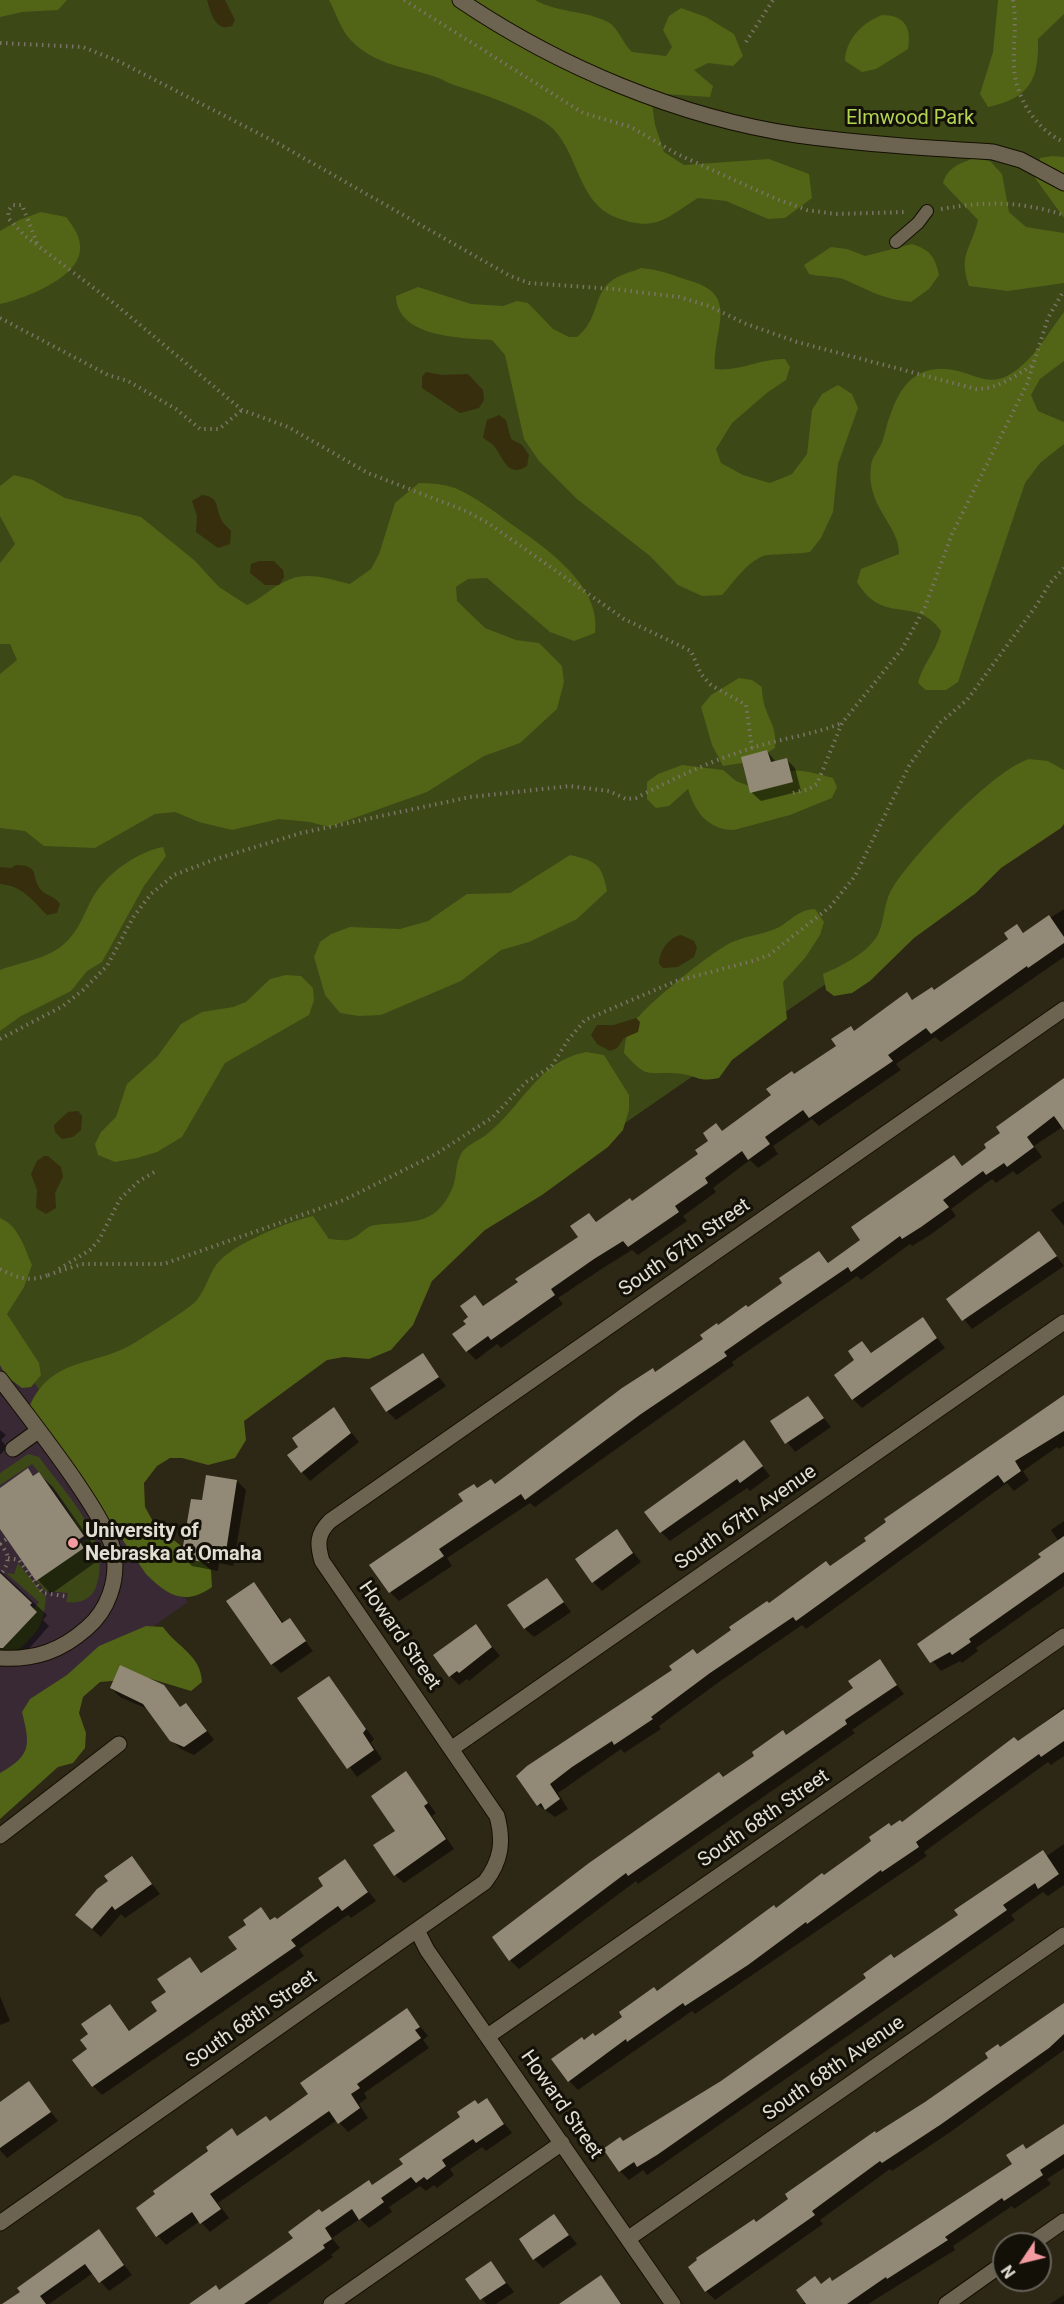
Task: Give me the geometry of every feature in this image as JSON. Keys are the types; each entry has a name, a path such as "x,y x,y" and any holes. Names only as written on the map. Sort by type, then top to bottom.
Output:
{"street":[{"path":"460,0 568,62 650,96 702,113 796,134 993,152 1021,160 1064,183"},
{"name":"South 67th Street","path":"330,1521 1064,1009"},
{"name":"South 67th Avenue","path":"451,1749 1064,1322"},
{"path":"0,1379 38,1431 110,1539 114,1553 113,1585 99,1616 68,1644 39,1657 0,1659"},
{"path":"13,1449 38,1431"},
{"name":"Howard Street","path":"330,1521 320,1532 319,1550 322,1561 497,1816 502,1833"},
{"name":"South 68th Street","path":"488,2036 1064,1636"},
{"path":"0,1836 119,1744"},
{"name":"South 68th Street","path":"0,2223 485,1882 495,1868 502,1846 502,1833"},
{"name":"Howard Street","path":"417,1930 427,1950 673,2304"},
{"name":"South 68th Avenue","path":"629,2238 1064,1935"},
{"path":"332,2304 562,2143"},
{"path":"1048,2232 1064,2221"},
{"path":"946,2304 992,2271"}],"lane":[{"path":"896,242 918,223 927,211"}],"path":[{"path":"404,0 584,113 631,127 677,154 774,198 807,210 836,214 927,211 1009,202 1034,205 1064,215"},
{"path":"746,42 773,0"},
{"path":"1013,0 1016,16 1014,70 1022,98 1045,131 1064,142"},
{"path":"0,44 83,47 118,61 279,144 510,276 529,284 614,289 679,297 709,306 744,323 797,342 976,389 987,389 1007,381 1033,365"},
{"path":"38,243 22,205 13,205 8,211 9,219 25,236 38,243 242,410 288,427 368,473 466,511 488,523 624,619 691,651 701,674 711,685 746,705 752,748"},
{"path":"793,793 809,789 817,784 842,723 902,649 925,607 960,517 1014,412 1033,365 1048,318 1064,291"},
{"path":"0,318 108,375 128,381 176,409 200,429 219,429 242,410"},
{"path":"0,1269 26,1279 48,1275 82,1264 164,1264 344,1200 436,1154 493,1117 526,1082 551,1068 568,1040 585,1020 676,981 753,962 779,949 844,892 855,876 910,764 941,722 967,700 1036,606 1050,583 1064,568"},
{"path":"0,1039 63,1006 83,990 107,966 134,916 151,894 174,875 184,871 301,833 470,797 570,786 609,791 626,799 636,798 707,764 752,748 827,730 842,723"},
{"path":"48,1275 90,1250 99,1240 120,1199 139,1181 158,1170"},
{"path":"1,1574 8,1566 9,1558 0,1544 9,1537"},
{"path":"9,1558 19,1560 44,1593 65,1596"}],"shaded area":[{"name":"University of Nebraska at Omaha","path":"0,1333 188,1602 68,1686 69,1702 0,1789"}],"green space":[{"name":"Elmwood Park","path":"0,0 1064,0 1064,819 104,1484 0,1333"},
{"path":"0,0 67,0 58,10 22,12 0,17"},
{"path":"329,0 535,0 553,7 590,15 612,24 632,52 666,56 672,47 663,30 669,16 681,8 706,17 734,34 743,56 733,66 708,63 694,70 713,86 710,97 664,94 652,103 655,125 664,152 684,165 769,159 809,174 812,198 785,218 768,219 726,201 698,198 660,221 641,224 615,217 602,209 592,198 564,143 543,121 500,101 436,77 387,63 366,53 345,33"},
{"path":"998,0 1064,0 1064,14 1038,39 1037,66 1029,85 1014,98 988,107 980,94 993,52"},
{"path":"882,15 896,17 905,24 909,34 908,49 876,69 862,72 845,61 848,46 862,27"},
{"path":"1064,157 1064,218 1035,178 1040,158"},
{"path":"974,158 990,161 1002,174 1009,212 1026,227 1064,233 1064,283 1008,291 969,286 965,259 978,220 943,183 951,170"},
{"path":"41,212 66,217 79,238 78,257 62,277 50,285 37,292 0,304 0,231 19,220"},
{"path":"912,244 931,255 939,275 929,289 911,302 883,296 843,279 809,274 804,265 831,247 847,249 865,256"},
{"path":"641,268 661,271 691,281 706,287 715,296 720,305 721,316 715,369 733,369 776,359 785,359 790,367 786,380 768,392 732,423 716,449 721,463 743,475 770,483 792,474 807,454 812,410 822,394 838,385 852,394 858,408 838,464 833,512 821,538 810,552 766,555 757,559 722,595 702,596 678,585 650,556 577,499 539,461 524,439 505,355 492,340 449,336 419,328 407,320 399,310 396,296 418,287 471,304 503,306 517,301 528,303 553,329 569,337 577,337 589,323 601,294 610,282"},
{"path":"1064,312 1064,361 1040,379 1031,395 1038,411 1064,422 1064,444 1040,463 1025,483 958,682 946,690 926,690 918,683 941,631 931,620 921,614 889,608 878,603 867,596 857,582 861,569 899,554 894,534 873,493 872,462 883,440 899,395 906,384 916,376 927,371 941,369 994,380 1007,376 1032,355"},
{"path":"14,475 33,480 65,498 141,517 194,560 219,587 247,605 292,578 309,576 350,584 371,569 379,554 395,503 419,483 455,488 472,496 495,512 558,559 571,572 590,601 595,617 595,633 574,641 550,632 487,578 468,579 456,587 457,601 485,628 516,640 539,643 562,666 564,682 557,709 520,743 484,756 427,792 329,827 310,822 279,819 232,830 199,822 175,812 155,814 95,848 44,846 25,831 0,828 0,674 17,660 10,644 0,644 0,563 15,544 0,516 0,486"},
{"path":"739,678 752,680 762,687 764,705 774,731 775,748 755,761 723,766 712,745 701,707 711,695"},
{"path":"1029,759 1048,761 1064,770 1064,824 1061,828 1001,868 976,893 914,938 870,981 852,993 834,996 826,990 823,974 859,955 876,938 890,893 903,872 955,815 976,796 1014,766"},
{"path":"682,765 723,770 736,781 752,787 783,772 800,771 833,778 837,787 832,798 790,815 734,830 725,829 717,827 704,818 694,805 688,789 669,806 656,808 647,799 647,782 658,774"},
{"path":"163,847 166,856 144,886 102,962 87,971 71,991 21,1016 0,1031 0,970 42,957 64,944 81,922 99,888 114,872 133,859"},
{"path":"570,855 586,859 596,865 603,875 607,891 577,919 529,942 501,950 461,981 381,1015 359,1016 340,1013 325,995 314,957 320,942 331,934 350,927 400,929 428,921 467,894 510,893"},
{"path":"815,909 824,922 820,935 805,958 783,982 787,1019 732,1060 719,1078 702,1079 682,1074 650,1073 639,1068 624,1053 628,1033 638,1017 662,994 707,958 730,943 775,929 798,914"},
{"path":"286,975 301,976 313,988 314,1000 309,1015 225,1063 182,1137 157,1152 137,1158 115,1162 98,1155 95,1144 101,1132 116,1117 127,1084 157,1057 181,1024 202,1012 233,1007 246,1002 270,979"},
{"path":"586,1052 604,1055 629,1095 629,1110 623,1130 608,1147 542,1195 485,1230 432,1281 413,1325 391,1350 369,1359 344,1357 327,1360 244,1421 246,1440 235,1458 208,1465 182,1458 170,1458 157,1466 144,1483 145,1507 155,1525 211,1570 212,1587 202,1593 185,1597 169,1593 162,1588 146,1574 30,1405 40,1389 51,1377 64,1369 124,1349 193,1304 223,1257 261,1235 313,1216 329,1239 348,1240 371,1226 410,1222 430,1216 438,1210 452,1189 459,1158 463,1151 499,1124 532,1086 555,1065 569,1057"},
{"path":"0,1218 12,1226 32,1265 24,1287 7,1314 39,1363 41,1375 31,1387 22,1388 6,1376 0,1365"},
{"path":"28,1454 39,1457 73,1501 92,1534 98,1552 100,1569 94,1591 84,1600 66,1602 68,1593 45,1591 34,1577 43,1576 83,1548 81,1544 86,1539 57,1494 32,1464 0,1485 0,1473"},
{"path":"18,1563 46,1597 43,1616 35,1633 18,1651 0,1650 0,1647 3,1649 36,1612 33,1609 39,1602 6,1573 14,1574"},
{"path":"146,1626 163,1627 193,1658 201,1673 202,1682 191,1691 148,1678 100,1682 83,1697 79,1713 86,1733 85,1748 73,1763 58,1767 0,1819 0,1773 18,1761 26,1748 22,1712 30,1699 67,1675 99,1646"}],"sand":[{"path":"207,0 225,0 235,20 232,26 226,27 218,24 212,16"},
{"path":"426,372 442,375 468,374 483,390 484,400 479,408 460,413 422,388 422,377"},
{"path":"499,415 506,420 511,439 522,445 529,455 527,466 515,470 511,468 494,446 483,437 487,420"},
{"path":"202,495 212,498 216,503 222,521 231,531 230,544 218,548 196,532 197,516 192,501"},
{"path":"259,561 274,561 283,570 284,577 279,585 265,585 250,573 251,564"},
{"path":"24,865 32,869 40,889 60,904 57,913 47,915 21,891 0,884 0,867 11,868"},
{"path":"681,935 694,941 697,948 694,957 678,967 663,968 659,964 659,959 663,950 672,939"},
{"path":"636,1018 640,1022 638,1032 624,1038 617,1048 610,1051 597,1044 591,1035 597,1025 614,1025"},
{"path":"78,1111 82,1116 81,1130 73,1137 62,1139 55,1132 54,1125 68,1112"},
{"path":"48,1156 61,1167 63,1177 55,1193 56,1208 46,1214 36,1208 37,1190 31,1174 37,1161"}],"building":[{"path":"767,750 771,762 787,758 793,782 750,793 741,757"},
{"path":"1049,915 1064,937 1064,943 1028,968 1027,966 931,1034 926,1028 888,1055 893,1061 809,1118 803,1110 765,1137 770,1144 748,1160 742,1151 705,1178 708,1183 675,1206 679,1212 628,1247 623,1241 594,1259 551,1289 555,1295 491,1340 488,1336 466,1352 452,1334 466,1324 463,1321 468,1317 460,1306 475,1295 483,1306 518,1282 515,1279 578,1237 570,1226 589,1213 596,1222 630,1198 632,1201 698,1154 695,1150 708,1141 703,1133 716,1123 722,1131 771,1095 766,1089 792,1071 794,1074 836,1046 831,1039 851,1026 854,1031 907,992 912,1000 932,987 934,990 1008,939 1004,933 1017,924 1023,933"},
{"path":"1064,1078 1064,1130 1054,1116 1027,1137 1034,1147 1007,1167 1004,1163 986,1175 983,1171 943,1200 949,1207 921,1227 902,1239 900,1236 851,1272 848,1267 767,1322 724,1352 727,1356 641,1414 525,1500 521,1494 439,1549 444,1556 389,1593 369,1565 463,1501 458,1494 474,1484 477,1488 491,1479 495,1484 622,1388 653,1368 655,1372 703,1339 700,1335 717,1323 718,1325 746,1305 748,1307 782,1283 779,1278 819,1251 828,1263 860,1240 851,1227 954,1155 962,1166 986,1148 984,1144 1000,1133 996,1127"},
{"path":"1039,1231 1057,1256 962,1321 946,1299"},
{"path":"923,1317 937,1338 852,1400 834,1375 854,1360 848,1351 862,1341 871,1353"},
{"path":"423,1353 439,1377 386,1412 370,1388"},
{"path":"1064,1395 1064,1431 1015,1461 1021,1471 1004,1483 998,1475 796,1621 793,1617 710,1673 651,1717 653,1719 614,1745 612,1741 572,1767 550,1784 560,1799 545,1810 541,1803 537,1806 516,1776 527,1766 672,1670 669,1666 693,1649 697,1654 731,1630 729,1627 767,1601 769,1603 826,1561 830,1566 866,1541 864,1538 886,1522 884,1519"},
{"path":"808,1396 824,1418 785,1444 770,1421"},
{"path":"334,1407 351,1433 301,1473 287,1455 298,1447 292,1438"},
{"path":"744,1440 763,1466 740,1483 737,1479 660,1533 644,1512"},
{"path":"28,1468 33,1476 39,1472 84,1536 78,1540 84,1548 36,1581 0,1529 0,1488"},
{"path":"206,1475 237,1480 225,1558 210,1555 209,1563 181,1558 191,1499 202,1500"},
{"path":"617,1529 633,1553 592,1583 575,1559"},
{"path":"1064,1536 1064,1572 969,1639 971,1642 952,1655 950,1652 930,1663 917,1644 1041,1557 1038,1554"},
{"path":"0,1573 32,1603 30,1605 37,1612 3,1648 0,1648"},
{"path":"547,1578 564,1602 524,1629 507,1605"},
{"path":"254,1582 282,1623 290,1618 306,1641 271,1665 226,1601"},
{"path":"476,1624 492,1647 459,1673 457,1671 449,1677 433,1655"},
{"path":"880,1659 897,1685 845,1720 847,1724 628,1876 626,1873 509,1961 492,1937 589,1863 719,1772 723,1777 754,1756 752,1752 783,1730 786,1735 853,1688 848,1681"},
{"path":"120,1665 164,1685 180,1707 186,1703 207,1731 184,1747 170,1741 143,1704 110,1688"},
{"path":"329,1676 366,1729 363,1733 374,1750 347,1769 297,1698"},
{"path":"1064,1709 1064,1741 1041,1757 1039,1754 916,1842 919,1847 882,1872 881,1870 748,1965 685,2006 683,2003 627,2042 626,2039 568,2082 551,2059 582,2037 584,2040 593,2033 595,2036 622,2017 619,2012 654,1987 657,1991 774,1905 776,1908 822,1873 824,1875 871,1841 869,1837 889,1823 891,1826 900,1820 902,1822 1014,1737 1018,1741"},
{"path":"406,1771 428,1803 424,1806 446,1839 394,1876 373,1845 395,1831 371,1796"},
{"path":"1043,1850 1059,1874 1038,1889 1035,1883 1003,1905 1007,1910 657,2155 637,2167 634,2162 619,2172 603,2149 620,2137 623,2141 721,2081 866,1978 863,1974 891,1954 894,1958 958,1915 954,1910"},
{"path":"132,1856 152,1884 115,1910 112,1906 92,1929 75,1915 97,1889 108,1881 104,1876"},
{"path":"345,1859 368,1892 342,1911 338,1906 291,1940 296,1946 92,2087 72,2060 87,2049 80,2040 88,2034 81,2024 110,2004 129,2031 157,2011 151,2002 166,1992 157,1979 190,1957 201,1973 237,1949 228,1937 246,1925 243,1920 261,1907 270,1920 275,1917 277,1919 323,1886 318,1878"},
{"path":"1064,2003 1064,2034 1049,2048 940,2125 882,2163 880,2161 812,2211 815,2215 705,2292 688,2267 697,2260 696,2258 754,2219 756,2222 788,2199 785,2194 875,2131 876,2133 925,2102 988,2058 985,2053 998,2044 1000,2047"},
{"path":"407,2008 420,2027 415,2030 421,2038 357,2084 360,2088 351,2094 360,2108 338,2124 329,2111 210,2194 221,2209 200,2224 192,2212 156,2237 136,2208 155,2194 153,2191 208,2151 206,2147 232,2128 237,2136 266,2116 270,2121 308,2094 300,2083"},
{"path":"29,2081 51,2112 0,2148 0,2102"},
{"path":"487,2098 504,2124 476,2143 473,2139 442,2160 446,2166 427,2180 424,2177 416,2183 411,2177 381,2198 384,2202 359,2220 352,2209 325,2228 332,2239 323,2245 325,2248 244,2304 189,2304 216,2285 219,2290 293,2238 288,2232 319,2209 322,2212 369,2180 372,2185 403,2164 399,2159 460,2117 457,2112 475,2100 478,2104"},
{"path":"1064,2124 1064,2154 1040,2170 1043,2175 1004,2201 1002,2198 945,2237 948,2240 887,2279 886,2277 847,2304 806,2304 796,2290 815,2276 821,2284 830,2277 832,2281 1012,2164 1006,2155 1023,2144 1026,2149"},
{"path":"554,2214 569,2235 533,2260 519,2239"},
{"path":"99,2229 124,2265 99,2283 85,2264 40,2296 46,2304 2,2304 20,2292 17,2288"},
{"path":"491,2261 506,2283 480,2300 465,2279"},
{"path":"601,2275 621,2304 559,2304"}],"place":[{"name":"University of Nebraska at Omaha","path":"73,1543"}]}
